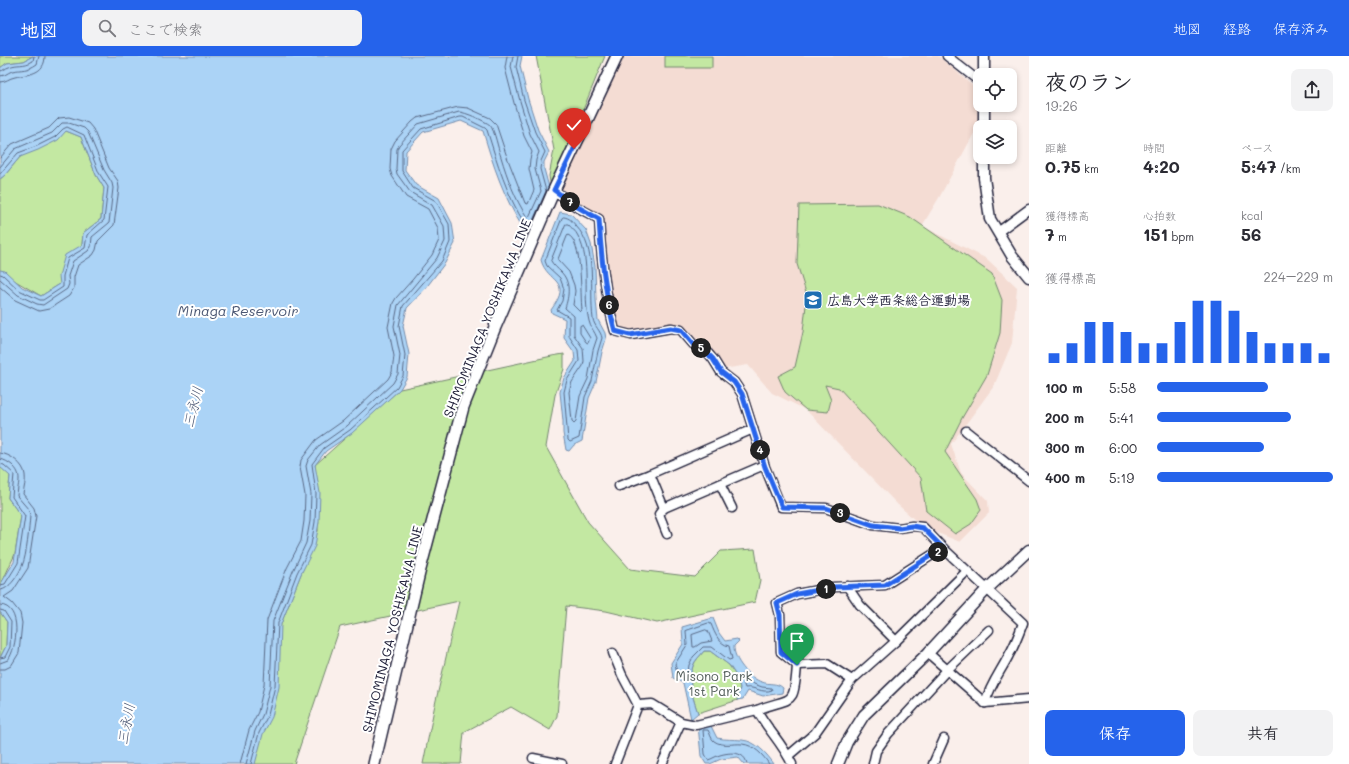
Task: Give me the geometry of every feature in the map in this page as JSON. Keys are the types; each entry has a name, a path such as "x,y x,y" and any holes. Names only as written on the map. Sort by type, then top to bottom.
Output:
{"main road":[{"name":"SHIMOMINAGA YOSHIKAWA LINE","path":"374,764 377,746 421,565 463,407 495,327 554,190 617,56"}],"street":[{"path":"947,56 973,76"},
{"path":"984,56 984,68"},
{"path":"984,164 984,178 990,219 1012,256 1029,277"},
{"path":"554,190 576,206 599,219 601,255 610,313 615,331 630,335 671,328 681,330 693,344 706,352 713,359 721,372 734,382 742,394 764,465 782,507 826,508 873,525 899,528 912,526 923,528 1022,623 1009,656 994,681 985,703"},
{"path":"998,232 1029,209"},
{"path":"619,486 753,429"},
{"path":"966,431 1029,481"},
{"path":"667,534 659,514 664,508 764,465"},
{"path":"650,474 664,508"},
{"path":"720,484 732,508"},
{"path":"852,680 827,664 797,665 781,652 780,615 777,603 797,594 848,586 885,585 943,548"},
{"path":"838,764 847,742 864,715 928,653 987,589 1029,550"},
{"path":"757,710 763,722 778,740 790,760 815,733 852,680 896,641 967,571"},
{"path":"848,586 860,605 896,641"},
{"path":"873,764 876,751 888,734 947,670 989,630"},
{"path":"613,653 622,675 638,705 615,764"},
{"path":"928,653 985,703 1029,699"},
{"path":"638,705 652,704 681,722 696,725 757,710 786,702 793,696 796,685 797,665"},
{"path":"662,764 681,722"},
{"path":"933,764 944,739"},
{"path":"533,758 562,764"}],"shaded area":[{"name":"広島大学西条総合運動場","path":"621,56 938,56 973,85 973,112 978,112 979,120 973,120 973,135 922,226 987,259 1017,287 1012,343 994,386 951,444 961,473 988,501 989,513 960,542 923,527 897,504 806,410 772,393 748,365 723,369 682,327 629,331 617,327 613,313 601,218 578,204 561,189"}],"green space":[{"path":"0,56 33,56 24,61 7,63 0,68"},
{"path":"536,56 605,56 551,188 549,176 554,150"},
{"path":"665,56 712,56 712,68 665,68"},
{"path":"66,131 81,137 96,175 104,188 101,219 83,233 82,245 60,284 41,296 0,272 0,179 20,157"},
{"path":"878,204 910,217 992,274 1002,300 1000,333 987,375 962,418 945,452 977,499 981,510 971,524 955,534 926,511 921,478 839,388 825,385 831,400 828,412 806,410 785,392 778,376 795,367 803,332 807,296 797,264 799,205"},
{"path":"564,354 564,369 555,395 546,447 588,522 630,569 695,577 721,551 755,549 760,580 755,602 657,623 606,611 566,606 557,716 550,730 511,707 464,732 461,764 423,764 459,601 340,627 294,764 244,764 281,624 318,531 315,465 400,389"},
{"path":"0,465 10,476 8,498 21,516 15,554 0,587"},
{"path":"0,612 7,622 6,646 0,658"},
{"name":"Misono Park 1st Park","path":"704,651 710,651 729,665 737,677 740,688 738,700 698,713 693,696 691,672 696,660"}],"water":[{"name":"Minaga Reservoir","path":"33,56 522,56 520,66 528,99 538,130 549,152 544,162 544,169 550,191 533,231 523,228 510,205 495,169 483,131 461,121 423,132 406,151 405,170 416,185 439,198 452,223 455,243 445,263 425,289 407,308 403,326 409,354 407,377 400,389 352,433 326,451 315,465 320,493 319,522 315,546 301,574 281,624 279,687 272,717 263,734 255,764 0,764 0,658 6,646 7,622 0,612 0,585 14,562 21,516 8,498 10,476 0,467 0,270 5,271 22,287 41,296 60,284 59,276 65,255 82,245 83,233 101,219 104,188 96,175 81,137 66,131 58,140 20,157 0,179 0,68 7,63 24,61"},
{"path":"560,212 571,214 586,230 591,244 595,266 598,320 605,333 606,339 596,382 589,398 582,441 574,445 569,451 566,450 563,433 560,392 564,378 575,361 574,352 564,338 565,319 552,313 551,310 557,300 560,287 548,273 541,260"},
{"path":"713,618 719,633 725,641 737,639 739,641 734,646 734,651 743,668 757,680 781,686 783,688 782,693 763,696 748,691 743,699 737,700 740,688 737,677 729,665 710,651 704,651 695,662 691,672 691,690 698,713 691,719 683,683 673,678 671,663 683,644 682,627"},
{"path":"698,725 711,726 717,738 742,740 756,745 774,764 744,764 738,757 721,759 710,764 706,764 701,756"}],"place":[{"name":"広島大学西条総合運動場","path":"813,300"}],"route":[{"path":"574,149 554,190 576,206 599,219 601,255 610,313 615,331 630,335 671,328 681,330 693,344 706,352 713,359 721,372 734,382 742,394 765,467 782,507 826,508 873,525 899,528 912,526 923,528 943,548 885,585 834,587 797,594 777,603 780,615 781,652 797,665"}],"water label":[{"name":"三永川","path":"193,407"},
{"name":"三永川","path":"126,724"}]}
